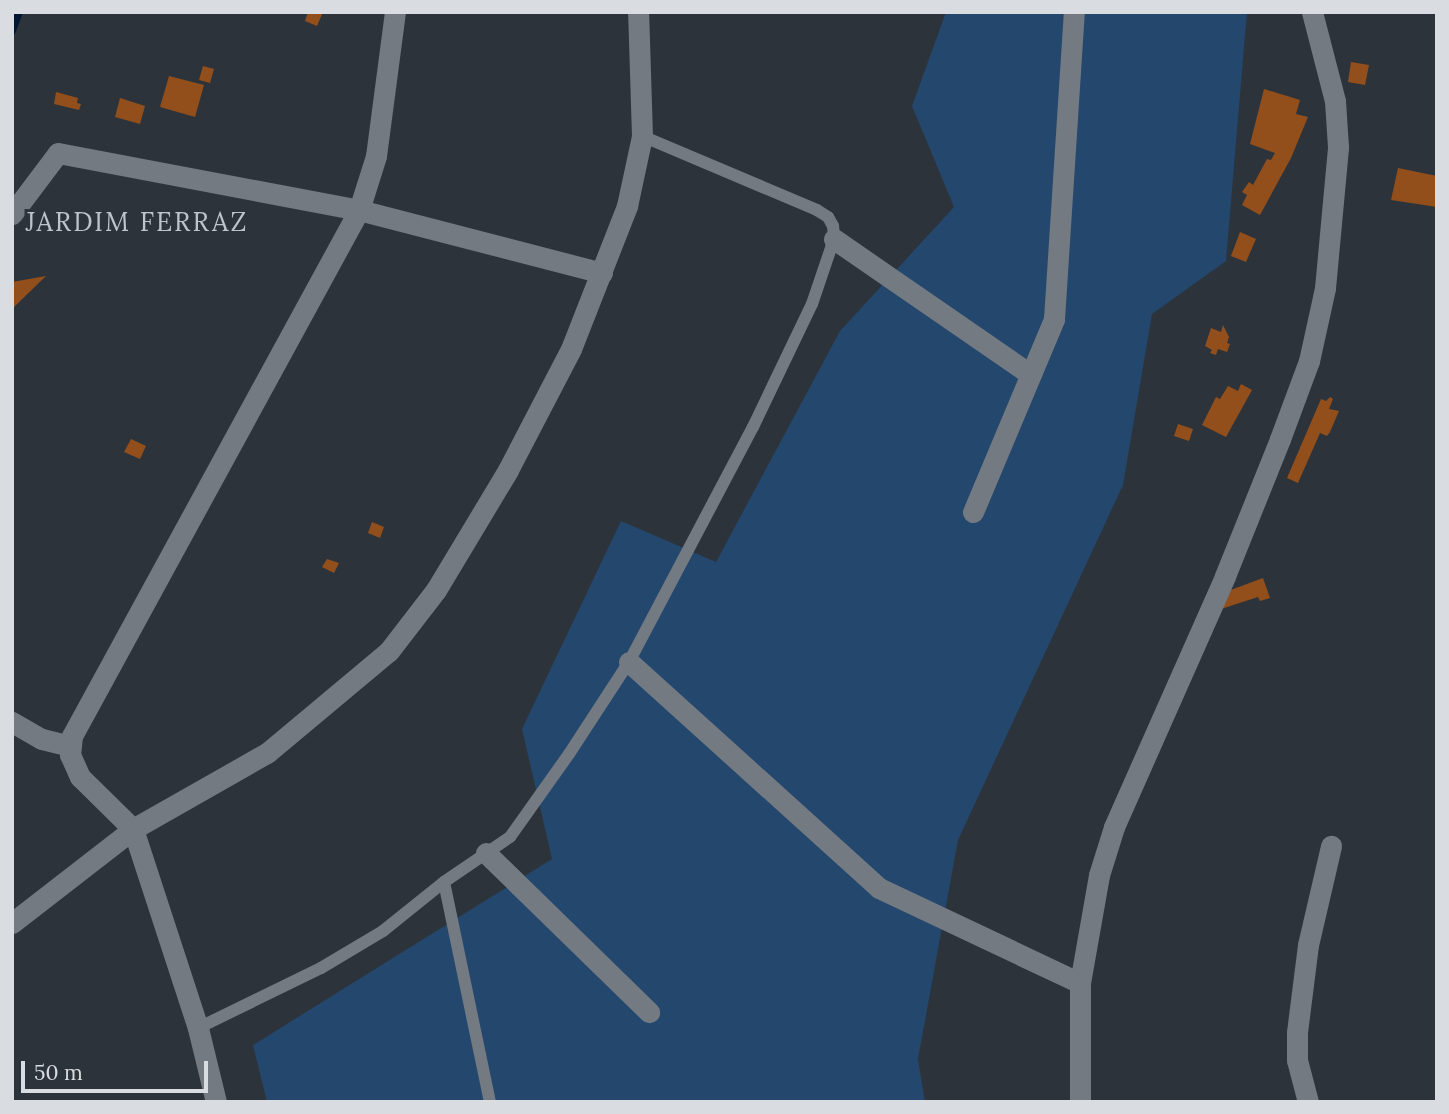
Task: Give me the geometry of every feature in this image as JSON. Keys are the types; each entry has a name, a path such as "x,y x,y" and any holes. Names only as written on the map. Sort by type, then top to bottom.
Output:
{"street":[{"path":"216,1102 198,1028 133,829 80,777 73,764 70,746 72,736 359,210 376,156 396,12"},
{"path":"12,923 133,829 267,753 389,651 436,590 508,470 571,349 626,206 642,136 638,12"},
{"path":"973,512 1054,319 1074,12"},
{"path":"1080,1102 1080,983 1098,875 1114,827 1225,576 1310,361 1325,288 1338,147 1335,101 1312,12"},
{"path":"12,214 58,153 359,210 602,273"},
{"path":"834,239 1031,374"},
{"path":"629,662 879,888 1080,983"},
{"path":"12,722 42,739 70,746"},
{"path":"1308,1102 1297,1060 1297,1032 1308,945 1331,846"},
{"path":"486,853 649,1012"}],"lane":[{"path":"198,1028 321,968 383,931 444,882 510,837 569,754 629,662 753,427 812,304 834,239 833,226 828,216 817,210 642,136"},
{"path":"444,882 490,1102"}],"shaded area":[{"path":"946,12 1247,12 1226,261 1152,314 1123,485 958,840 918,1059 925,1102 267,1102 253,1045 552,859 522,729 621,521 716,562 840,331 954,207 912,106"}],"building":[{"path":"308,12 323,12 317,26 305,21"},
{"path":"1351,62 1369,65 1365,85 1348,82"},
{"path":"203,66 214,69 210,83 199,80"},
{"path":"169,76 204,85 195,117 160,107"},
{"path":"1264,89 1300,100 1296,114 1308,117 1291,158 1260,215 1242,205 1247,195 1242,192 1249,182 1253,185 1267,159 1271,160 1275,153 1250,144"},
{"path":"56,92 78,98 77,103 81,104 79,110 54,104"},
{"path":"120,98 145,106 140,124 115,117"},
{"path":"1398,168 1437,176 1437,207 1391,200"},
{"path":"1240,232 1256,239 1246,262 1231,256"},
{"path":"46,276 12,309 12,282"},
{"path":"1223,325 1229,337 1227,352 1218,349 1216,355 1210,353 1212,350 1205,346 1211,328 1221,332"},
{"path":"1241,384 1252,390 1226,437 1202,425 1216,397 1220,399 1228,386 1238,391"},
{"path":"1330,397 1333,399 1329,409 1339,411 1327,436 1320,433 1298,483 1287,478 1321,399 1326,401"},
{"path":"1178,424 1193,429 1189,441 1174,436"},
{"path":"131,439 146,446 140,459 124,452"},
{"path":"372,522 384,527 380,538 368,533"},
{"path":"327,559 339,563 334,573 322,567"},
{"path":"1263,578 1270,598 1260,601 1258,597 1221,609 1228,591"}],"waterway":[{"path":"12,31 19,12"}],"district":[{"name":"JARDIM FERRAZ","path":"137,222"}]}
